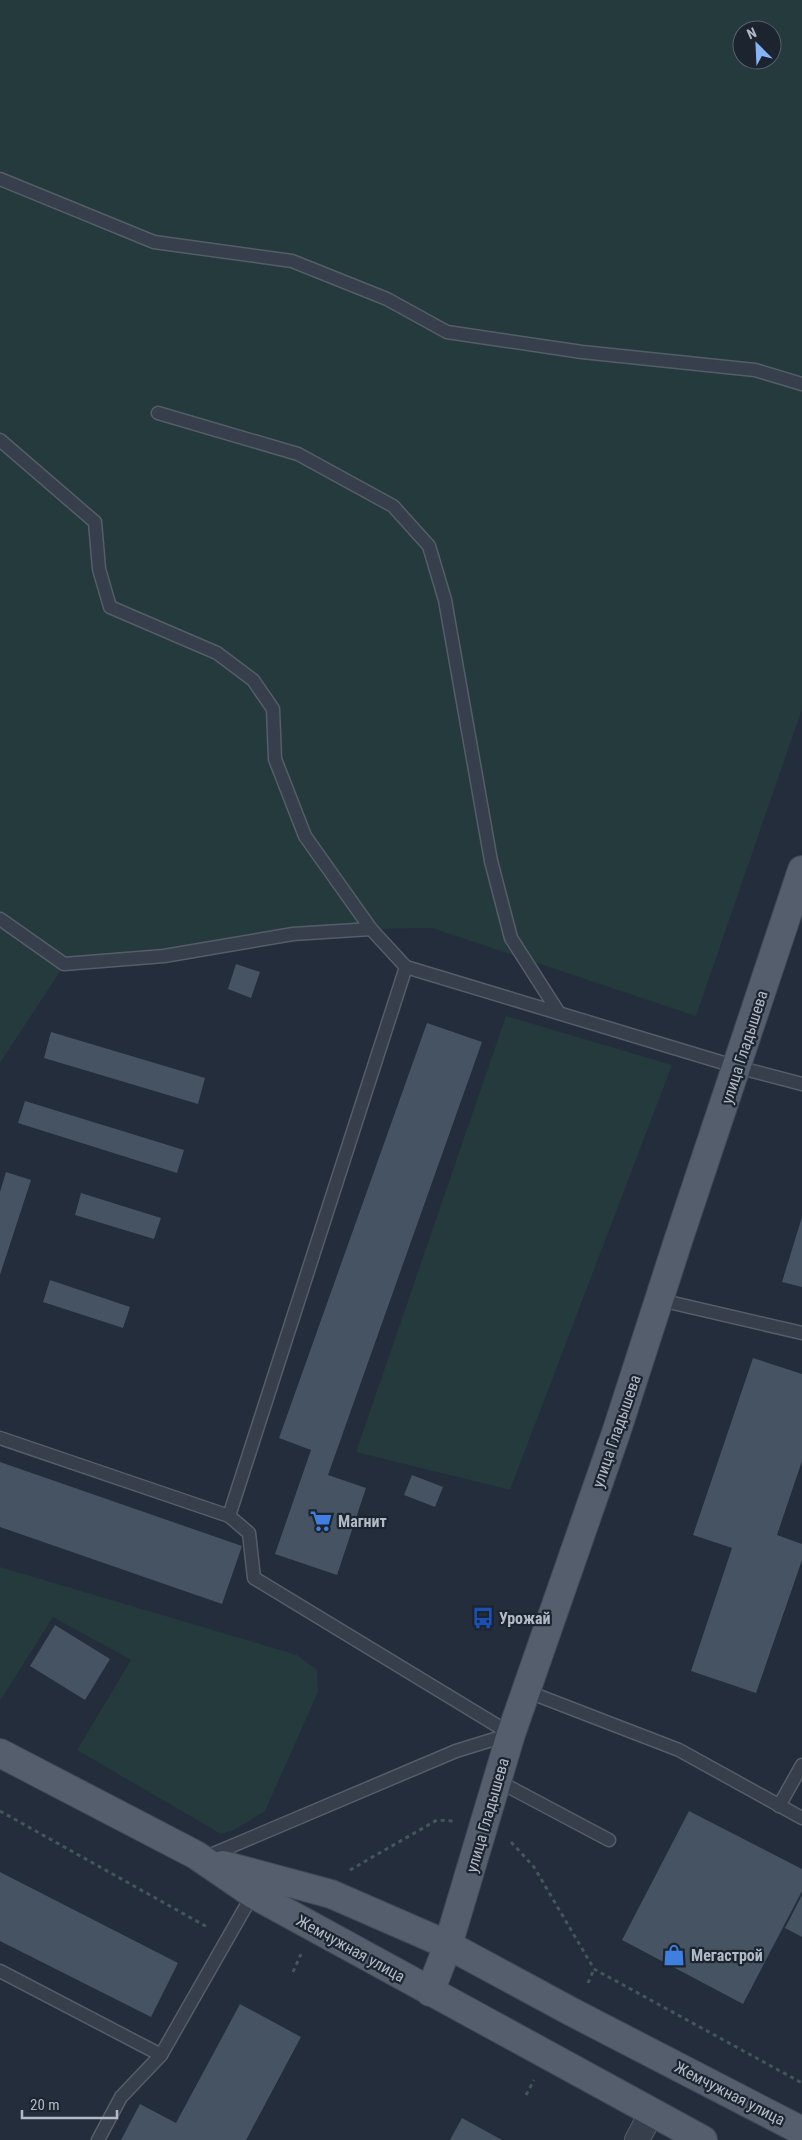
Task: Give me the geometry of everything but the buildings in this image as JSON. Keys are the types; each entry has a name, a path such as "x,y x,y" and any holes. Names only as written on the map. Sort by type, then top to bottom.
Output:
{"main road":[{"name":"улица Гладышева","path":"430,1992 448,1945 511,1734 616,1433 802,870"},
{"name":"Жемчужная улица","path":"0,1753 199,1857 253,1894 703,2140"},
{"name":"Жемчужная улица","path":"199,1857 331,1894 448,1945 802,2131"}],"street":[{"path":"637,2140 652,2112"}],"lane":[{"path":"0,179 154,242 292,261 387,299 447,332 582,352 755,370 802,384"},
{"path":"158,413 298,454 393,506 429,546 445,600 491,861 511,938 560,1013"},
{"path":"0,440 94,522 99,569 110,608 217,653 254,680 273,709 275,759 305,836 371,929 406,966 737,1067 802,1084"},
{"path":"0,919 64,964 164,956 293,934 371,929"},
{"path":"229,1516 406,966"},
{"path":"660,1300 802,1333"},
{"path":"0,1438 229,1516 248,1532 254,1578 511,1734"},
{"path":"526,1691 679,1750 802,1818"},
{"path":"199,1857 213,1854 456,1751 511,1734"},
{"path":"779,1806 802,1765"},
{"path":"496,1780 609,1840"},
{"path":"98,2140 121,2097 161,2055 253,1894"},
{"path":"0,1972 161,2055"}],"path":[{"path":"0,1811 227,1938"},
{"path":"347,1872 437,1820 455,1821"},
{"path":"509,1839 534,1866 594,1969 802,2083"},
{"path":"292,1972 303,1950"},
{"path":"588,1983 594,1969"},
{"path":"526,2095 537,2076"}],"green space":[{"path":"0,0 802,0 802,709 696,1016 432,928 371,929 65,964 0,1063"},
{"path":"506,1016 672,1065 510,1490 356,1452"},
{"path":"0,1567 297,1655 317,1670 318,1692 265,1811 234,1830 221,1834 77,1750 131,1660 53,1617 0,1701"}],"place":[{"name":"Магнит","path":"321,1521"},
{"name":"Урожай","path":"483,1618"},
{"name":"Мегастрой","path":"674,1955"}]}
